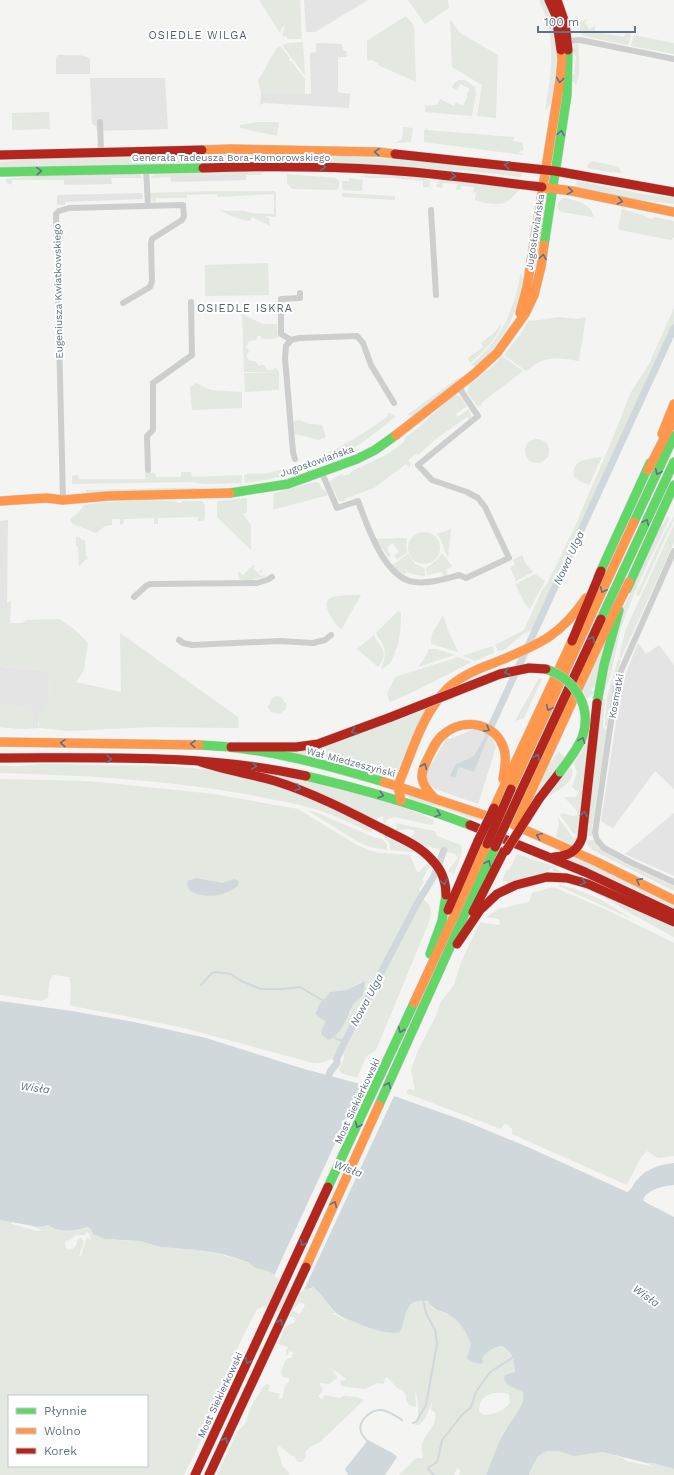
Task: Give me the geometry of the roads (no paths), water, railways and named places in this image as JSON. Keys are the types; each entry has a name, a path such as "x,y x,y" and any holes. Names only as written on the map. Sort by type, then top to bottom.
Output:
{"main road":[{"name":"Jugosłowiańska","path":"518,322 527,287 562,60 556,16 550,0"},
{"name":"Jugosłowiańska","path":"0,501 47,498 63,500 108,496 234,493 288,484 322,473 375,450 487,363 506,342 518,322 525,314 534,295 541,267 567,95 569,56 568,41 565,21 557,0"},
{"name":"Generała Tadeusza Bora-Komorowskiego","path":"0,155 231,149 354,151 451,158 555,171 674,192"},
{"name":"Generała Tadeusza Bora-Komorowskiego","path":"0,172 277,166 376,170 434,174 572,191 674,212"},
{"path":"648,470 674,404"},
{"path":"487,844 505,787 601,571 648,470 674,420"},
{"path":"487,844 494,808 674,436"},
{"path":"504,853 525,794 674,462"},
{"path":"487,844 525,794 629,582 674,485"},
{"path":"401,801 398,786 426,722 437,701 450,686 468,674 550,638 575,615 601,571"},
{"path":"552,857 562,856 575,851 578,848 582,838 601,683 613,628 629,582"},
{"path":"231,748 296,747 318,744 508,672 531,667 550,670 564,677 577,691 582,701 586,717 585,728 579,747 539,799 504,853 468,903 434,941"},
{"path":"435,799 422,786 420,774 436,742 446,732 457,726 465,724 475,724 490,729 500,740 505,753 505,787"},
{"name":"Wał Miedzeszyński","path":"0,742 194,744 231,748 316,763 398,786 511,824 631,877 674,900"},
{"path":"0,758 143,759 201,762 242,765 298,774 357,788 401,801 468,825 552,857 620,887 674,914"},
{"path":"201,762 215,767 247,773 294,787 335,803 423,851 436,864 441,872 446,886 446,904 416,996"},
{"name":"Most Siekierkowski","path":"209,1475 429,995 468,903 487,844"},
{"path":"468,903 489,900 510,887 532,880 563,878 583,882 599,888 674,922"},
{"path":"429,995 457,944 468,903"},
{"name":"Most Siekierkowski","path":"195,1475 392,1051 416,996 468,903"}],"street":[{"path":"568,41 580,40 674,59"},
{"path":"100,122 101,152"},
{"path":"123,303 150,286 152,281 152,239 182,220 184,216 183,205 148,206 146,168"},
{"name":"Eugeniusza Kwiatkowskiego","path":"63,500 56,214 59,211 69,208 148,206"},
{"path":"431,210 436,295"},
{"path":"291,340 281,334 280,299 300,298 300,294"},
{"path":"148,470 147,436 154,430 153,382 190,358 192,353 191,302"},
{"path":"295,459 293,452 286,358 286,346 291,340 299,338 357,336 363,343 371,365 394,403"},
{"path":"322,473 337,508 358,501 371,538 389,566 411,582 418,583 436,581 459,575 466,578 509,558 485,507 478,498 468,492 432,480 418,465 478,416 458,386"},
{"name":"Kosmatki","path":"674,551 634,639 616,686 595,827 597,840 604,848 674,882"},
{"path":"134,597 150,584 257,583 272,577"},
{"path":"179,640 188,644 197,645 279,641 313,642 325,640 332,635"}],"water":[{"path":"487,733 489,734 474,772 460,767 455,778 450,776 455,765 474,756"},
{"path":"196,878 222,883 235,879 239,882 238,886 227,893 209,896 196,894 190,891 187,884 188,881"},
{"path":"365,981 363,993 360,999 353,1004 344,1025 337,1034 328,1040 321,1034 326,1022 315,1014 319,1005 329,992 346,990"},
{"name":"Wisła","path":"0,1001 72,1011 134,1022 206,1038 301,1068 360,1084 465,1121 530,1148 627,1192 641,1176 649,1170 658,1166 674,1163 674,1185 661,1187 652,1191 645,1196 643,1200 674,1217 674,1469 602,1452 574,1456 559,1451 546,1451 538,1456 529,1475 486,1475 502,1436 523,1401 523,1392 509,1386 504,1378 505,1375 515,1372 513,1357 509,1351 502,1346 493,1348 488,1352 482,1359 483,1362 480,1364 470,1361 467,1358 471,1344 463,1328 455,1318 435,1309 428,1301 414,1302 410,1305 405,1314 400,1332 394,1333 376,1330 339,1315 313,1287 303,1290 270,1272 254,1267 248,1262 219,1253 160,1247 140,1241 105,1239 93,1234 91,1229 88,1227 78,1230 62,1230 48,1225 39,1227 0,1220"},
{"path":"368,1440 397,1457 385,1475 348,1475 345,1469"}],"waterway":[{"name":"Nowa Ulga","path":"488,733 674,328"},
{"name":"Nowa Ulga","path":"326,1083 330,1072 337,1063 337,1058 342,1047 418,902 434,876 444,850"},
{"path":"201,985 212,973 216,972 231,974 241,981 261,989 300,987 322,1000"},
{"path":"334,1036 336,1039 346,1041"},
{"path":"413,1423 416,1422 426,1405 437,1344 435,1330 426,1313 423,1299"},
{"path":"434,1475 428,1469 436,1463 438,1459 442,1440 462,1415 471,1407 476,1392 490,1372 515,1356"},
{"path":"368,1442 360,1428 361,1423 370,1413 382,1410 402,1420"}],"district":[{"name":"OSIEDLE WILGA","path":"198,35"},
{"name":"OSIEDLE ISKRA","path":"245,308"}]}
